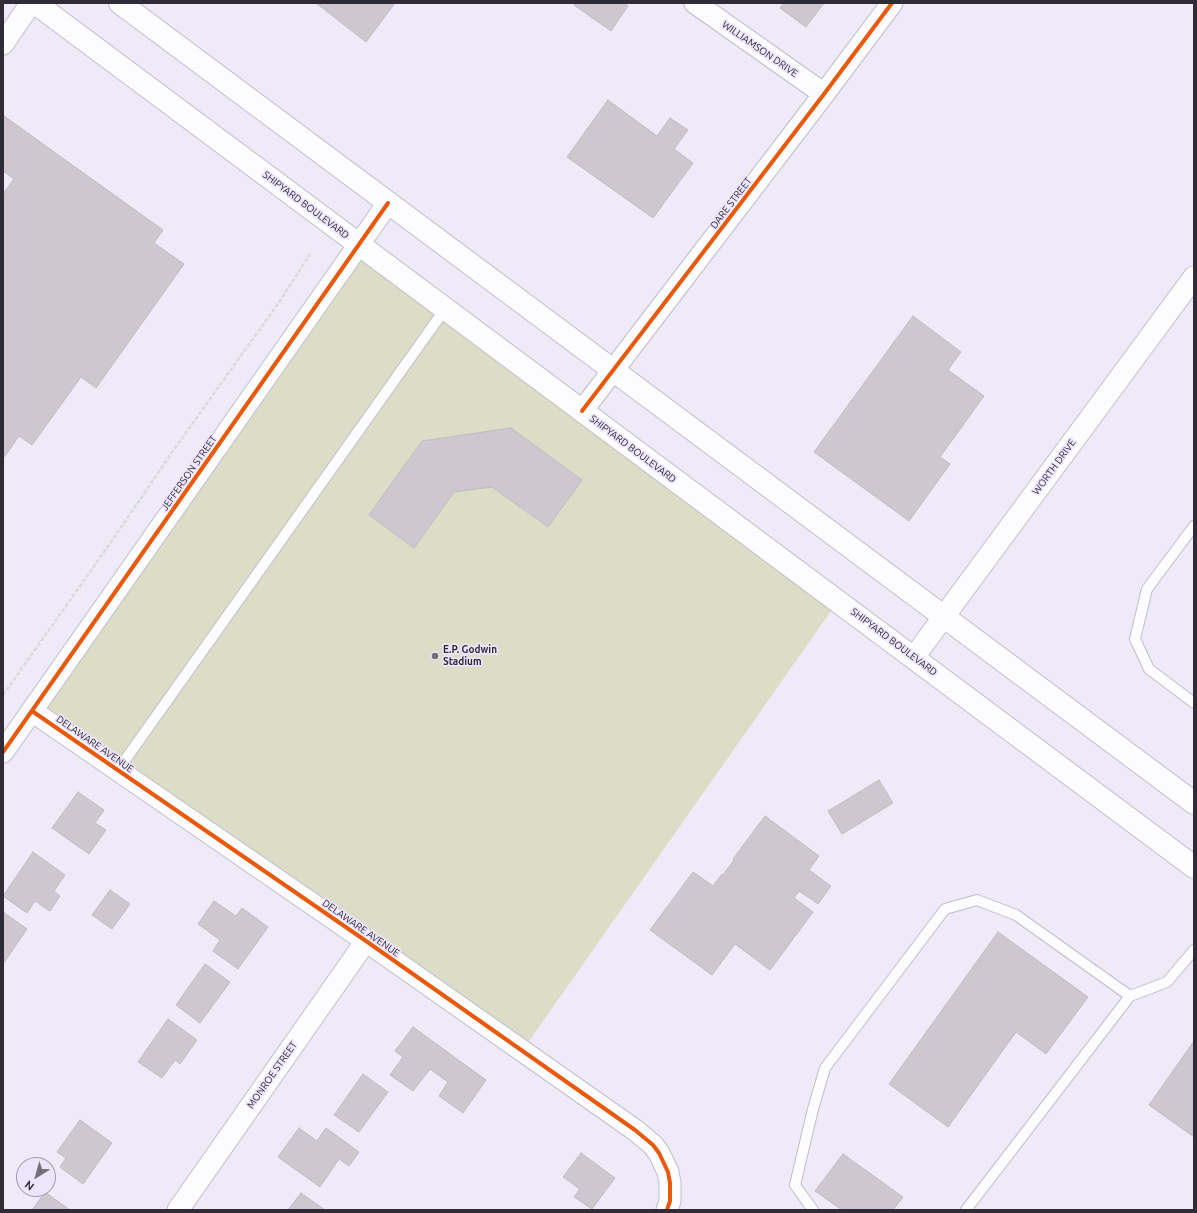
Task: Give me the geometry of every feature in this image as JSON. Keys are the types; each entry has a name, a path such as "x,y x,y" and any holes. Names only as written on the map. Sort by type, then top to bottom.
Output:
{"main road":[{"name":"SHIPYARD BOULEVARD","path":"35,3 1194,867"},
{"path":"120,3 1194,803"}],"street":[{"path":"3,44 32,3"},
{"name":"WILLIAMSON DRIVE","path":"695,3 824,94"},
{"name":"DARE STREET","path":"582,411 892,3"},
{"name":"JEFFERSON STREET","path":"3,752 388,203"},
{"name":"WORTH DRIVE","path":"914,657 1194,277"},
{"name":"DELAWARE AVENUE","path":"32,710 366,941 635,1130 656,1149 668,1172 670,1183 670,1201 667,1210"},
{"name":"MONROE STREET","path":"178,1210 366,941"}],"lane":[{"path":"118,770 445,309"},
{"path":"1194,526 1147,588 1134,639 1149,669 1194,703"},
{"path":"812,1210 795,1185 825,1068 945,909 977,900 1016,915 1130,996"},
{"path":"966,1210 1130,996 1167,982 1194,950"}],"path":[{"path":"3,694 109,545 175,448 280,302 310,254"}],"green space":[{"name":"E.P. Godwin Stadium","path":"359,244 838,601 522,1051 32,711"}],"building":[{"path":"316,3 395,3 366,42"},
{"path":"575,3 624,3 628,6 611,31 574,5"},
{"path":"784,3 824,3 806,27 780,8"},
{"path":"608,100 657,136 670,118 688,130 674,149 693,163 653,218 567,157"},
{"path":"4,116 163,230 154,243 184,264 96,388 81,377 32,445 19,436 3,459 3,194 14,179 3,171"},
{"path":"913,316 961,352 948,370 984,396 940,457 950,464 909,521 814,452"},
{"path":"511,428 582,480 548,527 492,487 454,492 414,548 369,515 422,441"},
{"path":"879,780 893,803 842,834 828,811"},
{"path":"78,792 104,810 95,823 106,830 89,854 52,828"},
{"path":"765,816 819,856 809,870 831,886 818,904 799,891 794,898 813,912 770,970 735,944 712,975 650,930 693,872 713,886 722,874 723,875"},
{"path":"33,852 65,875 54,891 60,896 50,911 35,901 27,913 3,896"},
{"path":"110,890 130,904 112,929 92,915"},
{"path":"214,901 236,916 242,908 268,927 238,969 213,951 220,940 198,924"},
{"path":"3,912 27,929 3,964"},
{"path":"998,932 1088,997 1046,1054 1016,1032 948,1127 889,1084"},
{"path":"205,964 230,982 200,1023 176,1005"},
{"path":"168,1019 197,1040 180,1064 175,1060 162,1078 138,1062"},
{"path":"413,1027 486,1080 463,1113 439,1096 448,1082 430,1069 413,1091 390,1075 403,1057 395,1051"},
{"path":"1194,1041 1194,1137 1149,1105"},
{"path":"363,1074 388,1092 359,1132 334,1115"},
{"path":"80,1120 112,1143 83,1184 60,1167 66,1158 57,1152"},
{"path":"299,1128 317,1141 326,1128 359,1152 349,1166 339,1159 320,1187 278,1157"},
{"path":"581,1153 615,1178 592,1209 574,1197 580,1189 563,1177"},
{"path":"843,1154 903,1197 893,1210 842,1210 815,1191"},
{"path":"301,1193 325,1210 288,1210"},
{"path":"41,1197 52,1197 70,1210 32,1210"}],"cycle path":[{"path":"582,411 892,3"},
{"path":"3,752 388,203"},
{"path":"32,711 366,941 635,1130 653,1145 659,1153 668,1172 670,1183 670,1201 667,1210"}],"place":[{"name":"E.P. Godwin Stadium","path":"435,656"}]}
